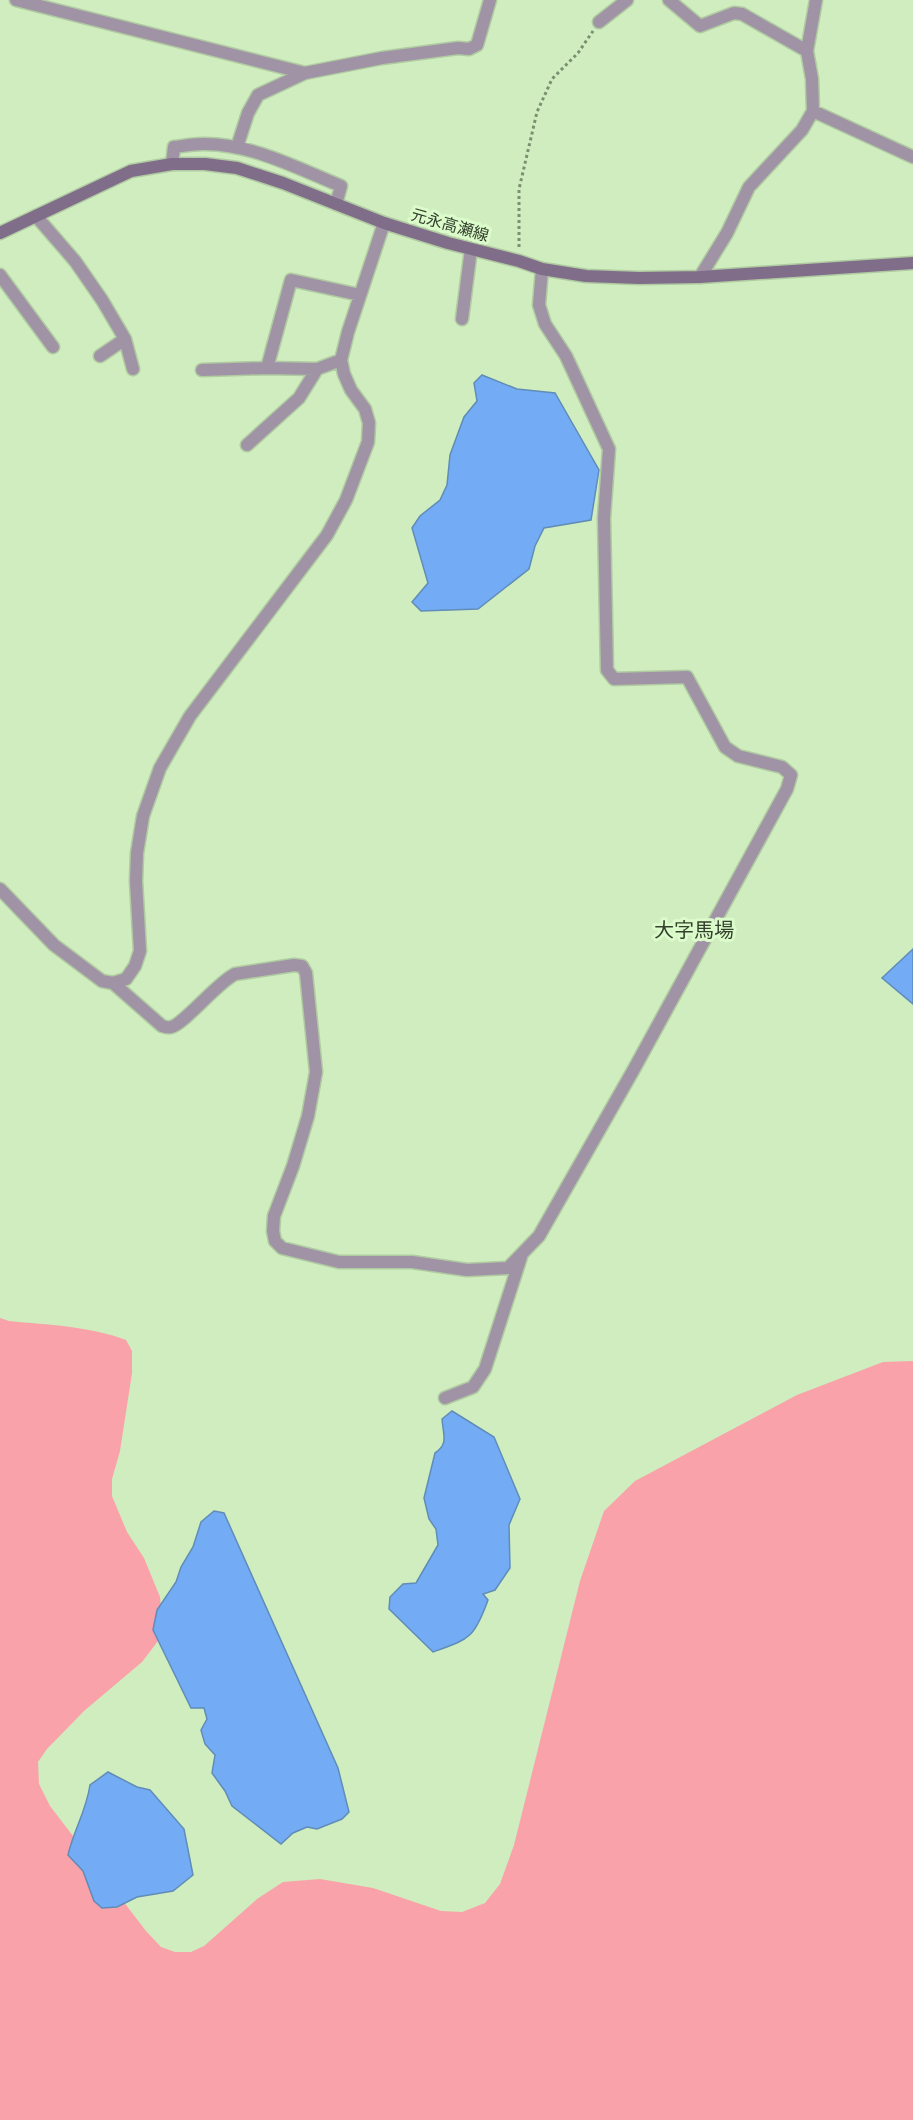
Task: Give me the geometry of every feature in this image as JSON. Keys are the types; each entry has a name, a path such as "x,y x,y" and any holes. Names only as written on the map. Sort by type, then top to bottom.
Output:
{"main road":[{"name":"元永高瀬線","path":"0,233 131,171 172,164 205,164 237,168 284,183 384,223 471,249 542,269 586,276 700,277 913,263"}],"street":[{"path":"15,0 305,73"},
{"path":"237,147 248,113 258,95 305,73 417,53 458,48 469,49 477,45 490,0"},
{"path":"599,22 627,0"},
{"path":"669,0 700,26 734,13 742,14 807,51"},
{"path":"700,277 727,233 749,187 802,130 813,111 812,79 807,51 816,0"},
{"path":"813,111 913,157"},
{"path":"172,164 174,147 202,144 237,147 272,158 340,186 336,204"},
{"path":"36,216 75,261 125,339 133,369"},
{"path":"0,890 54,945 102,981 113,983 126,979 135,966 140,951 136,881 137,853 143,816 160,768 190,716 327,535 346,500 368,442 369,423 365,409 351,390 341,360 384,223"},
{"path":"462,319 471,249"},
{"path":"113,983 162,1026 171,1028 219,988 227,978 235,974 294,965 302,966 306,973 316,1072 308,1116 293,1166 274,1216 275,1241 282,1248 339,1262 412,1262 467,1270 508,1268 539,1236 788,789 791,775 782,767 738,756 725,747 687,677 614,679 607,669 604,518 609,448 566,356 545,324 539,306 542,269"},
{"path":"0,275 53,347"},
{"path":"267,368 291,280 360,295"},
{"path":"100,356 125,339"},
{"path":"202,370 317,369 341,360"},
{"path":"247,445 299,398 317,369"},
{"path":"445,1398 473,1388 485,1369 523,1253"}],"path":[{"path":"519,261 519,189 537,112 552,79 578,53 599,22"}],"shaded area":[{"path":"0,1318 112,1335 126,1340 132,1351 132,1373 120,1451 112,1479 112,1496 127,1532 144,1558 160,1597 162,1617 158,1641 142,1662 84,1711 47,1749 38,1762 39,1784 50,1806 146,1931 161,1947 175,1952 191,1952 204,1946 257,1899 283,1882 320,1879 373,1888 441,1911 462,1912 485,1903 500,1884 514,1845 580,1581 604,1511 635,1481 797,1395 883,1362 913,1361 913,2120 0,2120"}],"water":[{"path":"482,375 517,389 555,393 599,470 591,520 544,528 535,546 529,569 478,609 421,611 412,602 428,583 412,528 420,516 440,500 447,485 450,455 464,417 477,401 474,383"},
{"path":"913,949 913,1004 882,978"},
{"path":"452,1411 494,1437 520,1499 509,1525 510,1568 495,1590 483,1594 488,1600 479,1623 463,1640 433,1652 389,1609 390,1597 403,1584 416,1583 438,1545 436,1529 429,1519 424,1498 435,1453 444,1442 442,1419"},
{"path":"214,1511 224,1513 338,1768 349,1812 342,1819 317,1829 307,1827 293,1833 281,1844 232,1806 212,1773 215,1755 205,1744 201,1730 207,1719 204,1708 191,1708 153,1630 157,1610 176,1582 181,1567 193,1547 201,1522"},
{"path":"108,1772 137,1787 150,1790 184,1829 193,1875 173,1891 137,1897 117,1907 102,1908 94,1901 83,1871 68,1855 86,1804 90,1785"}],"district":[{"name":"大字馬場","path":"694,930"}]}
